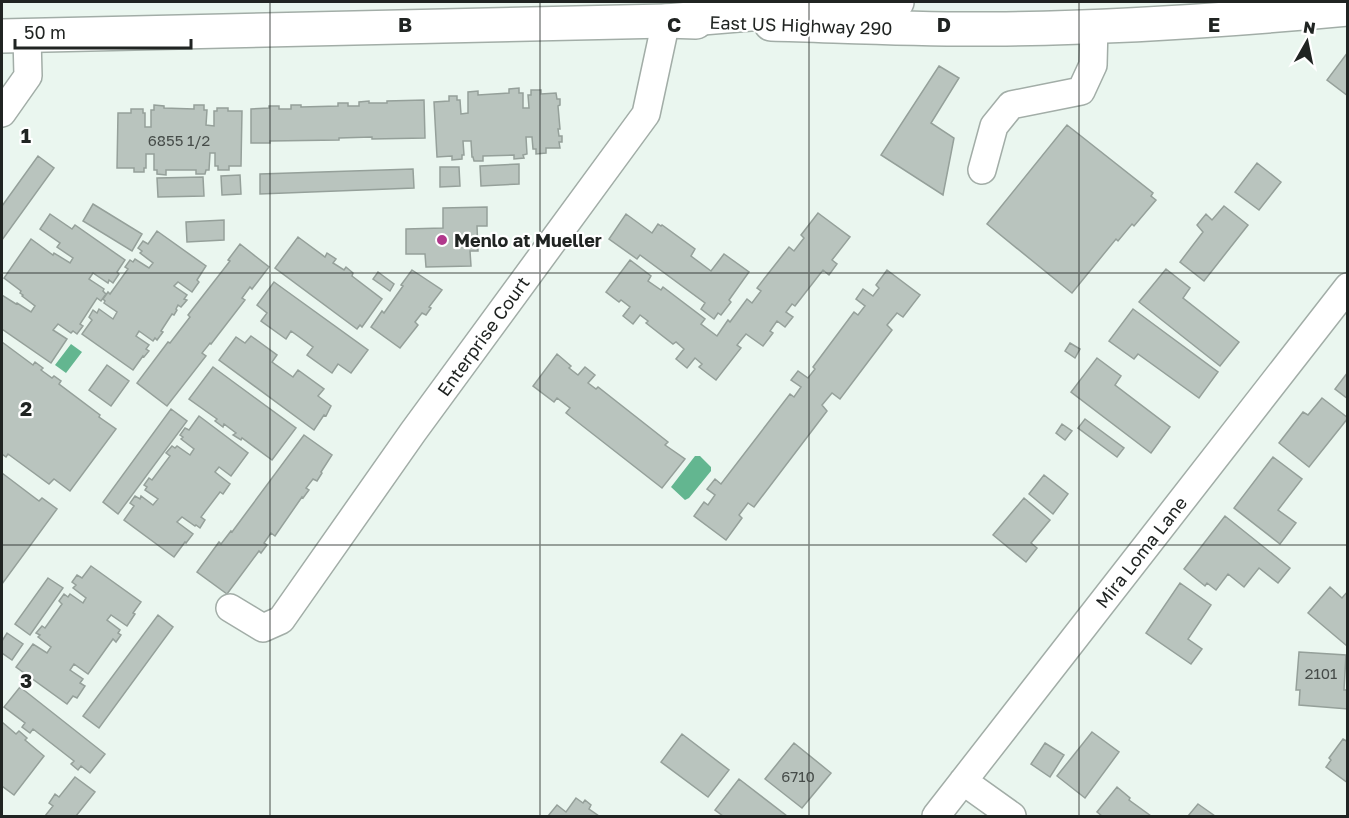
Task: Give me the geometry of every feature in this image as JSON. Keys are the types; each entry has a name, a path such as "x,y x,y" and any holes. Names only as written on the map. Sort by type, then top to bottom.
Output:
{"main road":[{"path":"666,21 897,2"},
{"name":"East US Highway 290","path":"14,36 666,21 993,29 1243,19 1347,9"}],"street":[{"name":"Enterprise Court","path":"230,608 263,628 281,620 413,432 646,114 666,21"},
{"path":"982,170 993,126 1011,105 1081,91 1093,65 1094,26"},
{"path":"2,113 28,76 14,36"},
{"name":"Mira Loma Lane","path":"936,816 1347,287"},
{"path":"963,781 1012,816"}],"shaded area":[{"path":"71,344 82,352 66,373 55,365"},
{"path":"695,456 700,456 711,467 711,471 685,500 671,487"}],"building":[{"path":"1348,52 1348,96 1327,80"},
{"path":"939,66 959,78 931,123 954,138 943,195 881,155"},
{"path":"519,88 519,93 523,93 523,108 529,108 528,95 531,95 531,90 541,90 541,94 556,93 557,99 560,99 558,106 560,129 558,129 562,142 559,142 560,148 546,148 546,153 536,154 532,137 526,137 527,154 523,155 524,158 514,159 514,155 483,156 483,161 474,161 471,141 463,141 462,159 452,160 452,156 437,157 434,102 449,101 449,96 457,96 457,100 460,100 461,114 468,113 468,92 478,91 478,95 509,93 509,89"},
{"path":"424,100 425,138 372,139 372,137 251,143 251,109 279,106 279,109 291,109 291,105 338,106 338,103 359,106 359,102 369,101 369,103 387,103 387,101"},
{"path":"154,105 164,106 164,108 194,109 194,105 204,105 204,110 207,110 206,125 214,126 214,111 217,111 217,108 242,111 241,166 229,166 229,170 218,170 218,166 215,166 215,153 210,153 209,170 206,170 205,174 196,174 196,170 166,170 166,175 157,174 157,170 154,170 154,154 146,154 144,172 134,172 134,168 117,168 118,113 131,113 131,109 143,109 145,127 151,127 151,110 154,110"},
{"path":"1067,125 1153,193 1151,196 1156,200 1134,226 1132,224 1118,241 1116,239 1072,293 987,224"},
{"path":"38,156 54,168 2,240 2,206"},
{"path":"1257,163 1281,182 1259,210 1235,192"},
{"path":"519,164 519,184 481,186 480,166"},
{"path":"440,167 459,167 460,186 440,187"},
{"path":"413,169 414,188 260,194 260,174"},
{"path":"240,175 241,194 222,195 221,176"},
{"path":"203,177 204,196 158,197 157,178"},
{"path":"93,204 142,234 132,251 83,221"},
{"path":"1224,206 1248,225 1204,281 1180,262 1203,232 1197,225 1206,214 1212,220"},
{"name":"Menlo at Mueller","path":"487,207 487,226 477,226 478,251 470,251 471,266 426,267 425,254 406,254 406,229 443,228 443,208"},
{"path":"818,213 850,237 832,260 837,264 829,275 823,270 795,306 792,304 786,312 793,317 785,327 777,321 770,331 773,333 763,346 746,334 737,345 741,348 716,380 699,367 702,364 695,358 687,368 676,359 684,349 676,342 673,344 646,323 648,321 640,315 633,324 623,316 630,307 606,292 630,260 651,276 648,281 661,290 663,287 705,319 701,324 717,336 747,299 752,303 761,291 757,288 789,247 794,251 804,238 801,235"},
{"path":"50,214 72,229 75,225 125,260 113,283 109,280 108,283 93,273 89,279 104,289 106,294 101,301 97,298 80,324 83,326 77,334 73,331 71,333 58,324 53,330 67,339 51,363 2,329 2,295 31,312 35,306 4,278 31,239 53,255 54,253 70,263 73,258 57,247 60,243 40,229"},
{"path":"626,214 652,233 658,224 662,225 695,249 691,256 711,271 724,254 749,272 721,315 718,313 714,319 701,309 705,303 640,255 637,259 609,239"},
{"path":"224,220 224,240 187,242 186,222"},
{"path":"157,231 206,266 192,292 178,282 174,286 187,295 184,299 187,300 181,307 178,305 157,340 155,338 153,341 139,331 136,336 149,345 146,349 149,351 133,370 82,334 92,320 89,317 93,310 97,313 99,309 113,319 117,312 104,303 103,299 108,292 110,294 128,269 125,267 130,260 133,262 135,259 149,268 153,263 140,253 142,251 138,248 143,241 148,244"},
{"path":"298,237 325,257 327,253 336,259 333,263 344,270 346,267 353,273 352,276 382,299 362,327 360,325 357,329 275,268"},
{"path":"240,244 269,267 252,289 250,287 242,298 245,300 202,353 206,356 167,406 137,383 190,317 188,315 230,261 228,260"},
{"path":"1166,269 1190,288 1183,298 1239,342 1220,366 1139,302"},
{"path":"412,270 442,290 426,315 422,313 415,322 418,325 400,348 371,327 382,311 384,313"},
{"path":"887,270 920,295 903,317 897,313 887,325 892,330 840,399 832,393 822,405 827,411 754,507 748,503 739,515 742,518 726,540 694,516 704,502 708,505 715,495 707,489 715,479 721,484 790,394 794,397 801,387 791,380 798,371 808,378 815,369 813,367 854,312 858,315 865,306 856,299 863,289 873,296 879,288 876,285"},
{"path":"378,272 394,284 390,291 373,279"},
{"path":"274,282 368,350 351,373 338,364 332,373 307,355 313,347 291,331 286,339 261,321 267,313 257,305"},
{"path":"1133,309 1218,372 1199,398 1138,354 1134,359 1109,341"},
{"path":"251,336 277,355 272,362 293,377 298,370 324,389 318,396 331,406 314,430 219,360 236,337 245,343"},
{"path":"2,342 33,365 35,362 52,378 54,376 61,381 59,384 116,429 70,491 54,479 49,484 8,454 6,457 2,454"},
{"path":"1070,343 1080,349 1075,358 1065,351"},
{"path":"557,354 578,375 585,367 595,375 588,383 596,389 598,387 668,442 665,445 685,459 662,488 566,413 570,408 557,398 554,402 533,386"},
{"path":"1097,358 1121,376 1115,385 1170,427 1151,453 1071,392"},
{"path":"107,365 129,381 111,406 89,390"},
{"path":"213,367 296,428 272,460 242,438 241,440 233,435 236,433 224,424 223,427 215,421 217,419 189,399"},
{"path":"1348,372 1348,399 1335,389"},
{"path":"1322,398 1348,418 1309,467 1279,443 1303,412 1308,415"},
{"path":"171,409 187,421 118,514 103,502"},
{"path":"199,416 248,453 231,476 219,467 215,472 230,484 223,494 220,492 201,517 205,520 200,528 182,517 177,522 193,534 174,557 124,520 134,506 130,503 135,496 140,499 141,496 153,505 158,499 145,490 147,487 144,485 149,478 152,480 170,456 166,453 172,446 175,448 177,446 190,455 194,449 181,439 183,437 180,435 185,428 189,430"},
{"path":"1085,419 1124,448 1117,457 1078,428"},
{"path":"1062,424 1072,431 1065,440 1056,433"},
{"path":"304,435 332,455 317,481 313,479 306,488 309,490 275,536 271,533 264,543 267,545 261,553 259,551 227,594 197,572 219,542 221,544 232,532"},
{"path":"1273,457 1302,479 1278,510 1296,523 1280,544 1234,508"},
{"path":"2,473 39,501 42,498 57,509 2,584"},
{"path":"1044,475 1068,494 1053,514 1029,494"},
{"path":"1024,498 1050,520 1031,543 1037,548 1026,562 993,535"},
{"path":"1225,516 1290,568 1278,583 1259,568 1244,587 1228,574 1216,590 1207,583 1205,586 1184,569"},
{"path":"91,566 141,602 127,626 111,615 107,620 120,630 118,633 121,635 116,642 113,639 88,674 74,664 70,670 83,679 80,683 85,686 77,698 73,696 67,704 16,667 33,644 47,653 51,647 36,633 42,626 45,628 62,604 59,601 64,594 68,597 70,594 83,603 86,598 73,588 76,585 72,582 77,575 82,578"},
{"path":"48,578 63,588 30,635 15,624"},
{"path":"1180,583 1211,605 1188,639 1202,649 1191,664 1146,633"},
{"path":"1330,587 1342,598 1348,591 1347,646 1308,613"},
{"path":"158,615 173,627 99,728 83,716"},
{"path":"7,633 23,644 12,660 2,653 2,641"},
{"path":"1299,652 1346,655 1344,690 1348,690 1348,709 1299,705 1300,690 1296,690"},
{"path":"20,687 105,754 90,773 81,766 78,770 71,764 74,761 33,729 30,733 22,727 25,723 4,707"},
{"path":"2,722 16,734 19,731 27,738 25,740 44,756 14,795 2,786"},
{"path":"1092,732 1119,752 1085,798 1057,776"},
{"path":"682,734 729,770 708,797 661,762"},
{"path":"1343,739 1348,742 1348,783 1326,767 1331,760 1329,758"},
{"path":"794,743 831,773 802,808 765,779"},
{"path":"1045,743 1064,755 1050,777 1031,764"},
{"path":"75,777 95,792 76,816 45,816 53,806 49,803 55,794 59,797"},
{"path":"739,779 787,816 723,816 715,810"},
{"path":"1117,787 1130,798 1129,800 1151,816 1102,816 1097,812"},
{"path":"576,798 583,803 585,800 591,805 589,809 599,816 548,816 557,805 566,812"},
{"path":"1198,804 1215,816 1188,816"}],"place":[{"name":"Menlo at Mueller","path":"442,240"}]}
